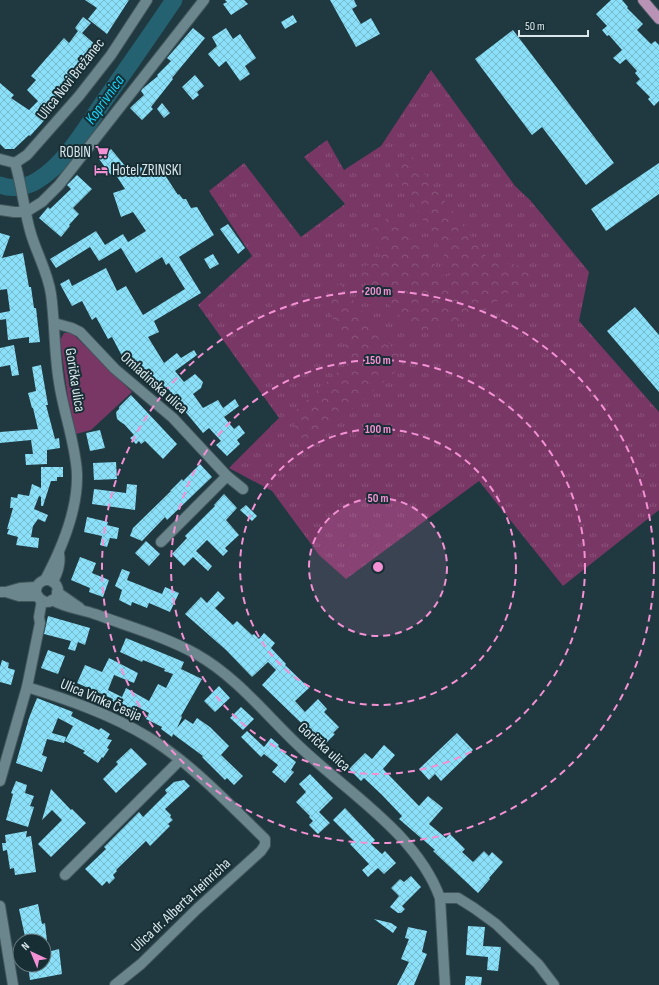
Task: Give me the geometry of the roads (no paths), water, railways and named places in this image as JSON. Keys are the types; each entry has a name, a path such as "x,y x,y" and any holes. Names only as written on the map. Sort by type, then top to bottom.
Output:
{"main road":[{"path":"643,0 659,19"}],"street":[{"name":"Ulica Novi Brežanec","path":"16,167 79,96 111,55 147,0"},
{"path":"0,210 26,212 42,202 59,185 204,0"},
{"path":"0,159 16,167"},
{"name":"Gorička ulica","path":"16,167 32,236 50,285 59,384 77,474 76,492 73,506 59,554 54,560 49,581"},
{"name":"Omladinska ulica","path":"54,323 80,332 115,369 172,418 227,476 243,489"},
{"path":"161,542 227,476"},
{"path":"0,780 27,687 40,623 44,618 46,596 40,583 49,581 57,587 46,596"},
{"path":"3,592 20,588 46,596"},
{"name":"Gorička ulica","path":"46,596 175,644 196,654 226,673 299,746 366,803 419,858 435,884 440,898 445,985"},
{"name":"Ulica Vinka Česija","path":"27,687 68,700 110,717 149,738 180,760 233,808 265,839 265,845"},
{"path":"65,874 180,760"},
{"name":"Ulica dr. Alberta Heinricha","path":"115,985 140,964 197,909 261,851 265,845"},
{"path":"440,898 458,898 496,924 538,964 554,985"},
{"path":"0,906 13,985"}],"waterway":[{"name":"Koprivnica","path":"0,185 4,187 19,187 29,184 38,180 58,164 83,133 174,0"}],"place":[{"name":"ROBIN","path":"102,152"},
{"name":"Hotel ZRINSKI","path":"101,170"}]}
